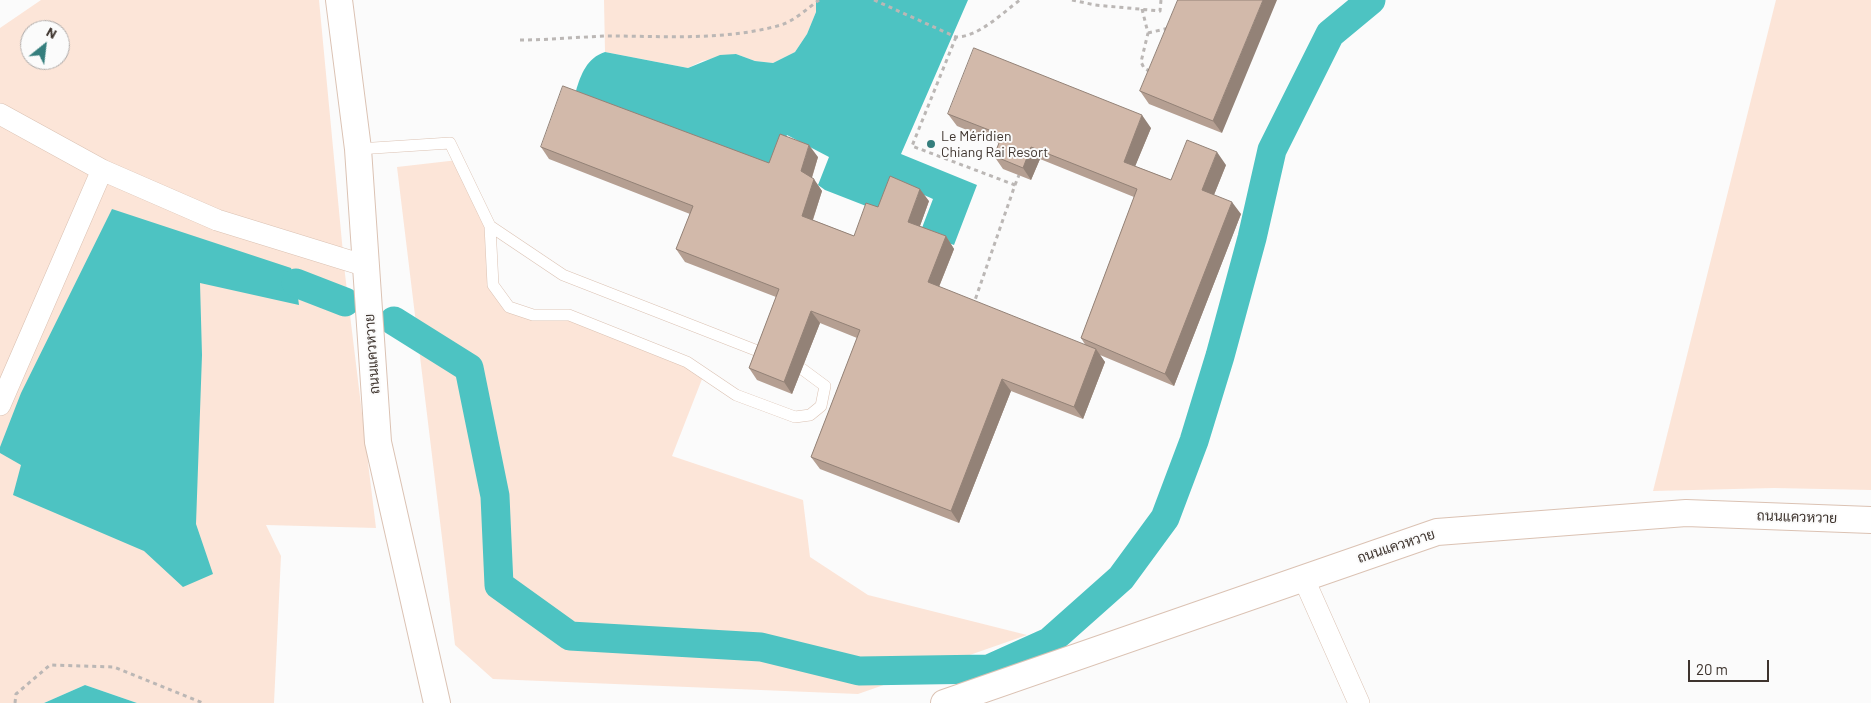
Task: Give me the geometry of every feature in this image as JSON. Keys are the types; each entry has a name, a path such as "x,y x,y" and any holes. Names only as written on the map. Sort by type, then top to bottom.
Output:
{"street":[{"name":"ถนนแควหวาย","path":"339,0 358,149 378,442 437,703"},
{"path":"0,114 102,170 216,220 366,266"},
{"path":"0,405 102,170"},
{"name":"ถนนแควหวาย","path":"944,703 1437,532 1686,512 1871,520"},
{"path":"1303,577 1359,703"}],"lane":[{"path":"358,149 450,143 490,226 492,285 509,307 533,315 569,316 687,362 736,396 795,417 810,415 821,406 825,386 802,369"},
{"path":"490,226 563,275 768,355"}],"path":[{"path":"520,40 578,37 663,38 747,31 783,24 819,0"},
{"path":"874,0 956,37 966,37 972,34 1020,0"},
{"path":"1072,0 1095,5 1160,11 1161,0"},
{"path":"1142,9 1148,32 1141,62 1144,68 1153,73"},
{"path":"1148,32 1174,28"},
{"path":"956,37 912,146 1015,185"},
{"path":"972,308 1019,175"},
{"path":"15,703 16,694 50,665 114,667 203,703"}],"shaded area":[{"path":"41,0 319,0 345,274 376,528 266,525 281,556 274,703 137,703 85,685 44,703 0,703 0,28"},
{"path":"604,0 816,0 816,12 807,34 795,52 773,63 755,61 736,54 702,61 688,68 605,52"},
{"path":"1776,0 1871,0 1871,490 1774,488 1653,491"},
{"path":"458,160 490,226 493,285 509,307 569,315 704,374 672,456 803,500 810,557 868,595 1027,635 858,694 493,679 455,645 397,167"}],"water":[{"path":"816,0 968,0 901,154 977,185 954,245 920,233 933,199 895,182 884,213 825,190 818,185 829,157 787,135 772,169 576,91 589,62 605,52 688,68 720,55 736,54 755,61 773,63 795,52 807,34 816,12"},
{"path":"112,209 291,268 296,283 299,305 200,283 202,355 196,524 213,574 183,587 144,551 13,495 21,465 0,453 0,447 21,393"},
{"path":"85,685 137,703 44,703"}],"building":[{"path":"1178,0 1263,0 1213,121 1140,91"},
{"path":"974,48 1142,115 1124,162 1171,180 1187,140 1217,152 1202,190 1232,202 1165,374 1081,338 1137,189 1031,147 1023,168 994,156 1002,135 948,114"},
{"path":"563,86 769,163 780,134 809,145 801,171 814,179 802,216 854,236 866,203 878,207 890,176 920,189 908,222 946,236 928,282 1096,349 1074,407 1002,379 951,511 811,457 860,330 811,311 784,382 749,368 779,289 676,249 693,206 541,147"}],"waterway":[{"path":"394,321 469,368 495,496 499,585 570,636 761,647 859,671 989,669 1049,642 1121,578 1165,518 1194,441 1220,356 1252,238 1272,150 1330,34 1371,0"},
{"path":"296,283 345,302"}],"place":[{"name":"Le Méridien Chiang Rai Resort","path":"931,144"}]}
